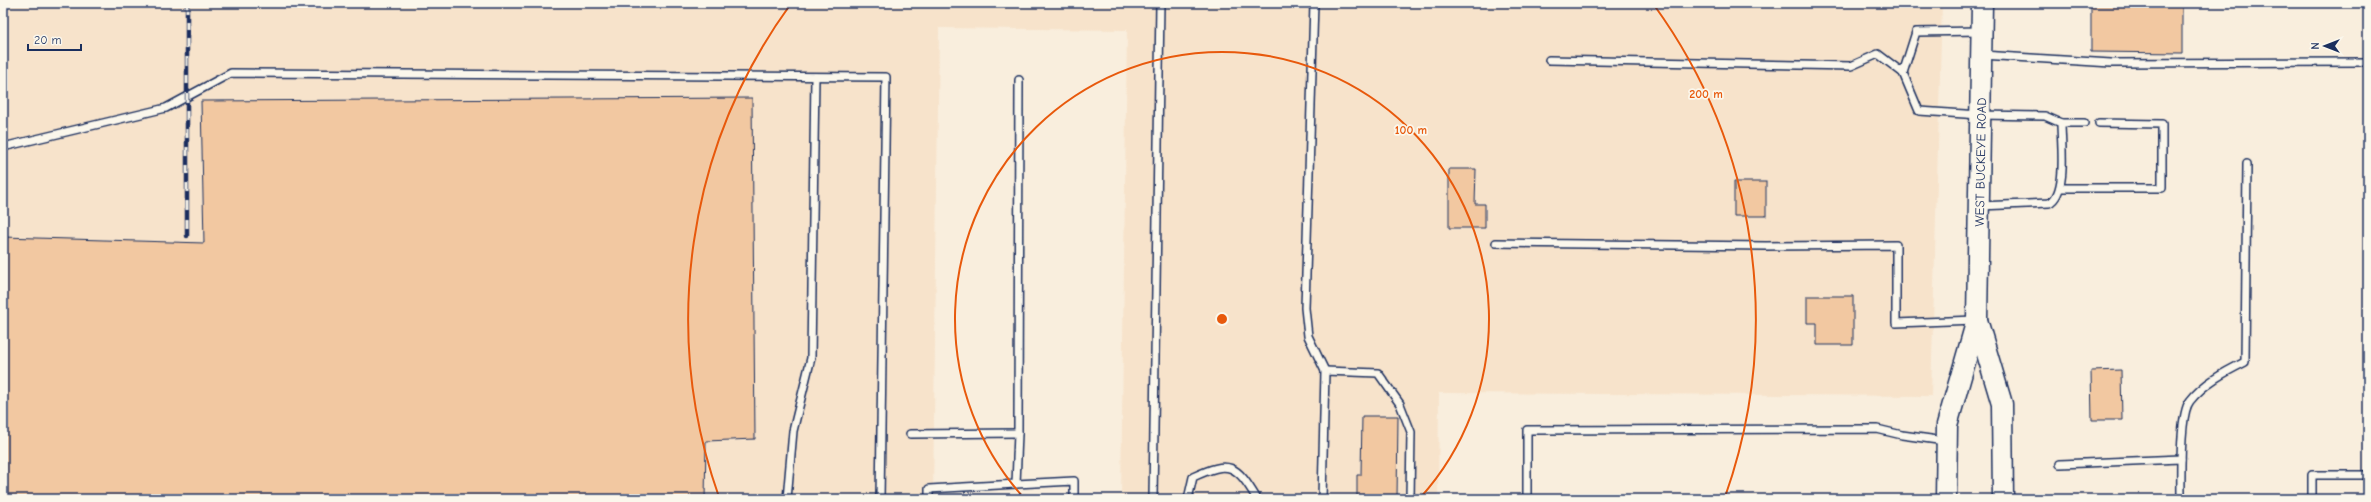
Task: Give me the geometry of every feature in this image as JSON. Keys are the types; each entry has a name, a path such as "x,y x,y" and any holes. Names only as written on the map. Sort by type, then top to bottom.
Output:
{"main road":[{"name":"WEST BUCKEYE ROAD","path":"1946,499 1947,425 1977,320 1982,3"},
{"name":"WEST BUCKEYE ROAD","path":"1977,320 2002,404 2003,499"}],"lane":[{"path":"1153,499 1160,3"},
{"path":"1314,3 1305,308 1308,336 1325,371 1322,499"},
{"path":"1903,73 1916,32 1982,31"},
{"path":"1549,60 1850,66 1878,54 1903,73 1919,111 1980,115 2045,116 2061,123 2084,123"},
{"path":"1982,55 2111,63 2368,62"},
{"path":"3,147 166,108 231,73 886,77 880,499"},
{"path":"787,499 793,431 811,358 815,77"},
{"path":"1016,484 1018,433 1019,80"},
{"path":"1979,206 2049,203 2055,200 2061,188 2061,123"},
{"path":"2061,188 2162,188 2162,124 2099,123"},
{"path":"2182,499 2181,459 2185,417 2189,402 2216,377 2245,362 2247,164"},
{"path":"1496,243 1758,246 1896,245 1896,323 1977,320"},
{"path":"1325,371 1378,373 1400,404 1411,432 1410,499"},
{"path":"1527,499 1527,430 1877,429 1902,435 1947,441"},
{"path":"910,434 1018,433"},
{"path":"2060,464 2181,459"},
{"path":"1188,499 1193,478 1216,467 1231,467 1245,478 1257,499"},
{"path":"2312,499 2312,474 2368,475"},
{"path":"929,499 929,489 1074,481 1074,499"}],"shaded area":[{"path":"3,3 1942,3 1931,396 1439,393 1438,499 1121,499 1127,30 939,28 933,499 3,499"}],"building":[{"path":"2091,3 2182,3 2182,53 2091,52"},
{"path":"752,98 755,439 706,441 705,499 3,499 3,237 204,243 201,101"},
{"path":"1449,169 1476,169 1475,204 1485,204 1485,228 1449,228"},
{"path":"1734,182 1766,182 1766,216 1734,216"},
{"path":"1807,296 1853,296 1853,345 1817,345 1817,323 1807,323"},
{"path":"2121,370 2122,420 2092,420 2091,371"},
{"path":"1362,416 1398,416 1397,499 1357,499 1357,475 1361,475"}],"railway":[{"path":"187,3 187,236"}]}
